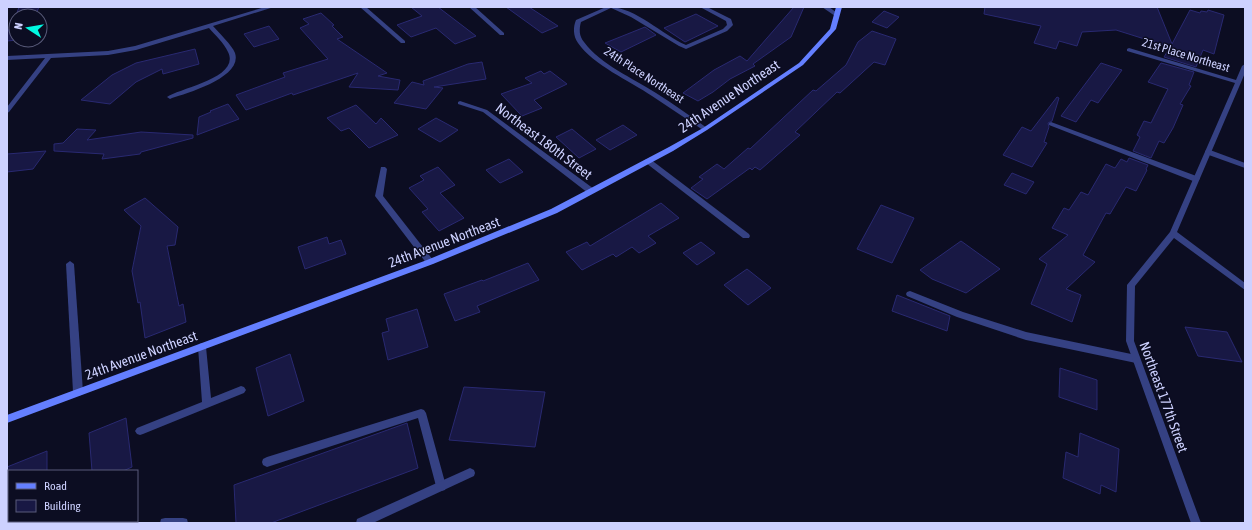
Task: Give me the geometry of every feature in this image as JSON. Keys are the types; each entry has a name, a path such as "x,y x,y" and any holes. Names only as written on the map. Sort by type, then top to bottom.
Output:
{"main road":[{"name":"24th Avenue Northeast","path":"7,419 430,262 554,211 705,129 801,64 833,29 838,11"}],"street":[{"path":"7,58 108,52 136,48 271,7"},
{"path":"363,7 403,42"},
{"path":"472,7 502,34"},
{"path":"611,7 633,16 686,47 725,30 730,25 729,20 704,7"},
{"name":"24th Place Northeast","path":"611,7 578,21 576,29 580,42 611,69 654,94 705,129"},
{"path":"825,7 838,11"},
{"path":"170,97 204,84 220,76 229,69 232,61 232,54 210,26"},
{"name":"21st Place Northeast","path":"1130,50 1237,82"},
{"path":"7,111 49,56"},
{"name":"Northeast 177th Street","path":"1196,523 1130,341 1132,285 1173,233 1245,66"},
{"name":"Northeast 180th Street","path":"460,103 485,111 591,191"},
{"path":"1051,124 1196,179"},
{"path":"1208,152 1245,166"},
{"path":"648,161 746,236"},
{"path":"384,168 378,196 430,262"},
{"path":"1173,233 1245,287"},
{"path":"70,264 78,392"},
{"path":"910,294 960,315 1026,336 1136,360"},
{"path":"202,347 207,404"},
{"path":"140,431 241,390"},
{"path":"267,462 421,413 441,486"},
{"path":"361,523 470,473"},
{"path":"165,523 183,523"}],"building":[{"path":"19,7 39,7 39,8"},
{"path":"411,7 438,7 476,36 455,44 436,28 411,37 397,25 422,16"},
{"path":"506,7 529,7 558,26 542,33"},
{"path":"794,7 804,7 791,37 753,64 755,66 730,79 698,101 683,93 714,70 740,56 747,61"},
{"path":"985,7 1157,7 1172,44 1190,10 1200,13 1201,11 1207,12 1208,10 1224,15 1214,54 1203,50 1196,67 1164,57 1170,47 1116,30 1082,32 1077,46 1059,41 1056,49 1034,43 1041,26 984,14"},
{"path":"884,11 899,17 887,28 872,22"},
{"path":"321,13 334,25 332,26 343,37 337,39 387,73 378,76 400,80 398,90 349,87 358,73 293,95 292,93 246,110 236,95 285,77 283,73 328,59 300,28 309,24 303,19"},
{"path":"696,14 718,26 685,42 664,28"},
{"path":"269,26 279,39 254,47 244,34"},
{"path":"645,27 656,35 621,52 605,43"},
{"path":"872,31 896,39 885,65 874,62 840,93 837,92 795,132 800,135 760,170 755,167 752,170 750,168 707,199 691,188 703,179 699,177 717,164 724,169 748,148 750,149 813,90 816,91 846,65 858,42"},
{"path":"195,49 199,64 163,74 162,69 136,82 110,104 81,100 112,75 136,63"},
{"path":"482,62 486,79 434,87 443,88 426,109 394,103 412,82 424,85 423,81 468,64"},
{"path":"1101,63 1122,70 1098,103 1091,100 1076,122 1061,116"},
{"path":"1161,63 1194,72 1189,85 1191,86 1180,104 1183,105 1173,128 1164,143 1159,141 1151,158 1133,151 1140,137 1137,135 1144,121 1151,123 1168,89 1148,82"},
{"path":"541,71 544,74 550,71 567,84 534,100 542,108 522,116 501,94 532,83 525,78"},
{"path":"1057,97 1059,98 1052,121 1048,123 1049,127 1044,142 1047,143 1032,167 1003,155 1022,127 1031,131"},
{"path":"228,104 239,119 197,135 199,117"},
{"path":"356,105 376,124 381,118 398,135 369,148 349,128 341,131 327,118"},
{"path":"436,118 458,130 440,142 418,129"},
{"path":"623,125 637,135 610,150 596,140"},
{"path":"77,129 96,130 87,140 141,132 193,135 193,138 141,152 140,154 102,159 104,154 54,151 54,144 63,143"},
{"path":"572,129 596,149 579,158 556,137"},
{"path":"46,151 33,169 7,172 7,154"},
{"path":"1129,158 1148,165 1147,170 1136,191 1126,187 1110,214 1106,213 1083,255 1095,262 1066,289 1081,295 1072,322 1031,304 1047,264 1039,259 1068,235 1052,228 1064,208 1069,210 1081,192 1088,195 1106,164 1115,168 1121,159 1127,162"},
{"path":"509,159 523,172 500,183 486,170"},
{"path":"438,167 455,185 440,193 464,218 439,231 422,212 428,209 409,188 424,180 420,176"},
{"path":"1012,173 1034,182 1026,194 1004,185"},
{"path":"145,198 178,227 175,245 167,246 179,306 183,304 186,322 145,338 140,302 138,303 132,271 141,226 124,210"},
{"path":"661,203 679,218 648,236 656,243 639,253 632,247 616,257 613,254 582,270 566,252 587,242 590,246"},
{"path":"881,205 914,218 892,263 857,249"},
{"path":"327,237 329,244 341,240 346,254 305,269 298,247"},
{"path":"961,241 1000,269 966,293 932,279 920,270"},
{"path":"701,242 715,253 697,265 683,253"},
{"path":"528,263 539,280 477,306 480,312 455,321 444,294 482,280 483,281"},
{"path":"747,269 771,288 748,305 724,285"},
{"path":"897,295 950,316 947,331 892,311"},
{"path":"417,309 428,347 388,360 382,333 389,331 386,319"},
{"path":"1185,327 1227,332 1242,362 1198,356"},
{"path":"290,354 304,401 268,416 256,368"},
{"path":"1060,368 1097,380 1097,410 1059,397"},
{"path":"464,387 545,392 535,447 449,440"},
{"path":"126,418 132,467 125,470 92,470 89,433"},
{"path":"407,423 418,468 271,523 236,523 234,485"},
{"path":"1080,433 1119,449 1116,492 1101,485 1100,494 1063,478 1066,452 1078,457"},
{"path":"47,451 47,470 7,471 7,467"}]}
